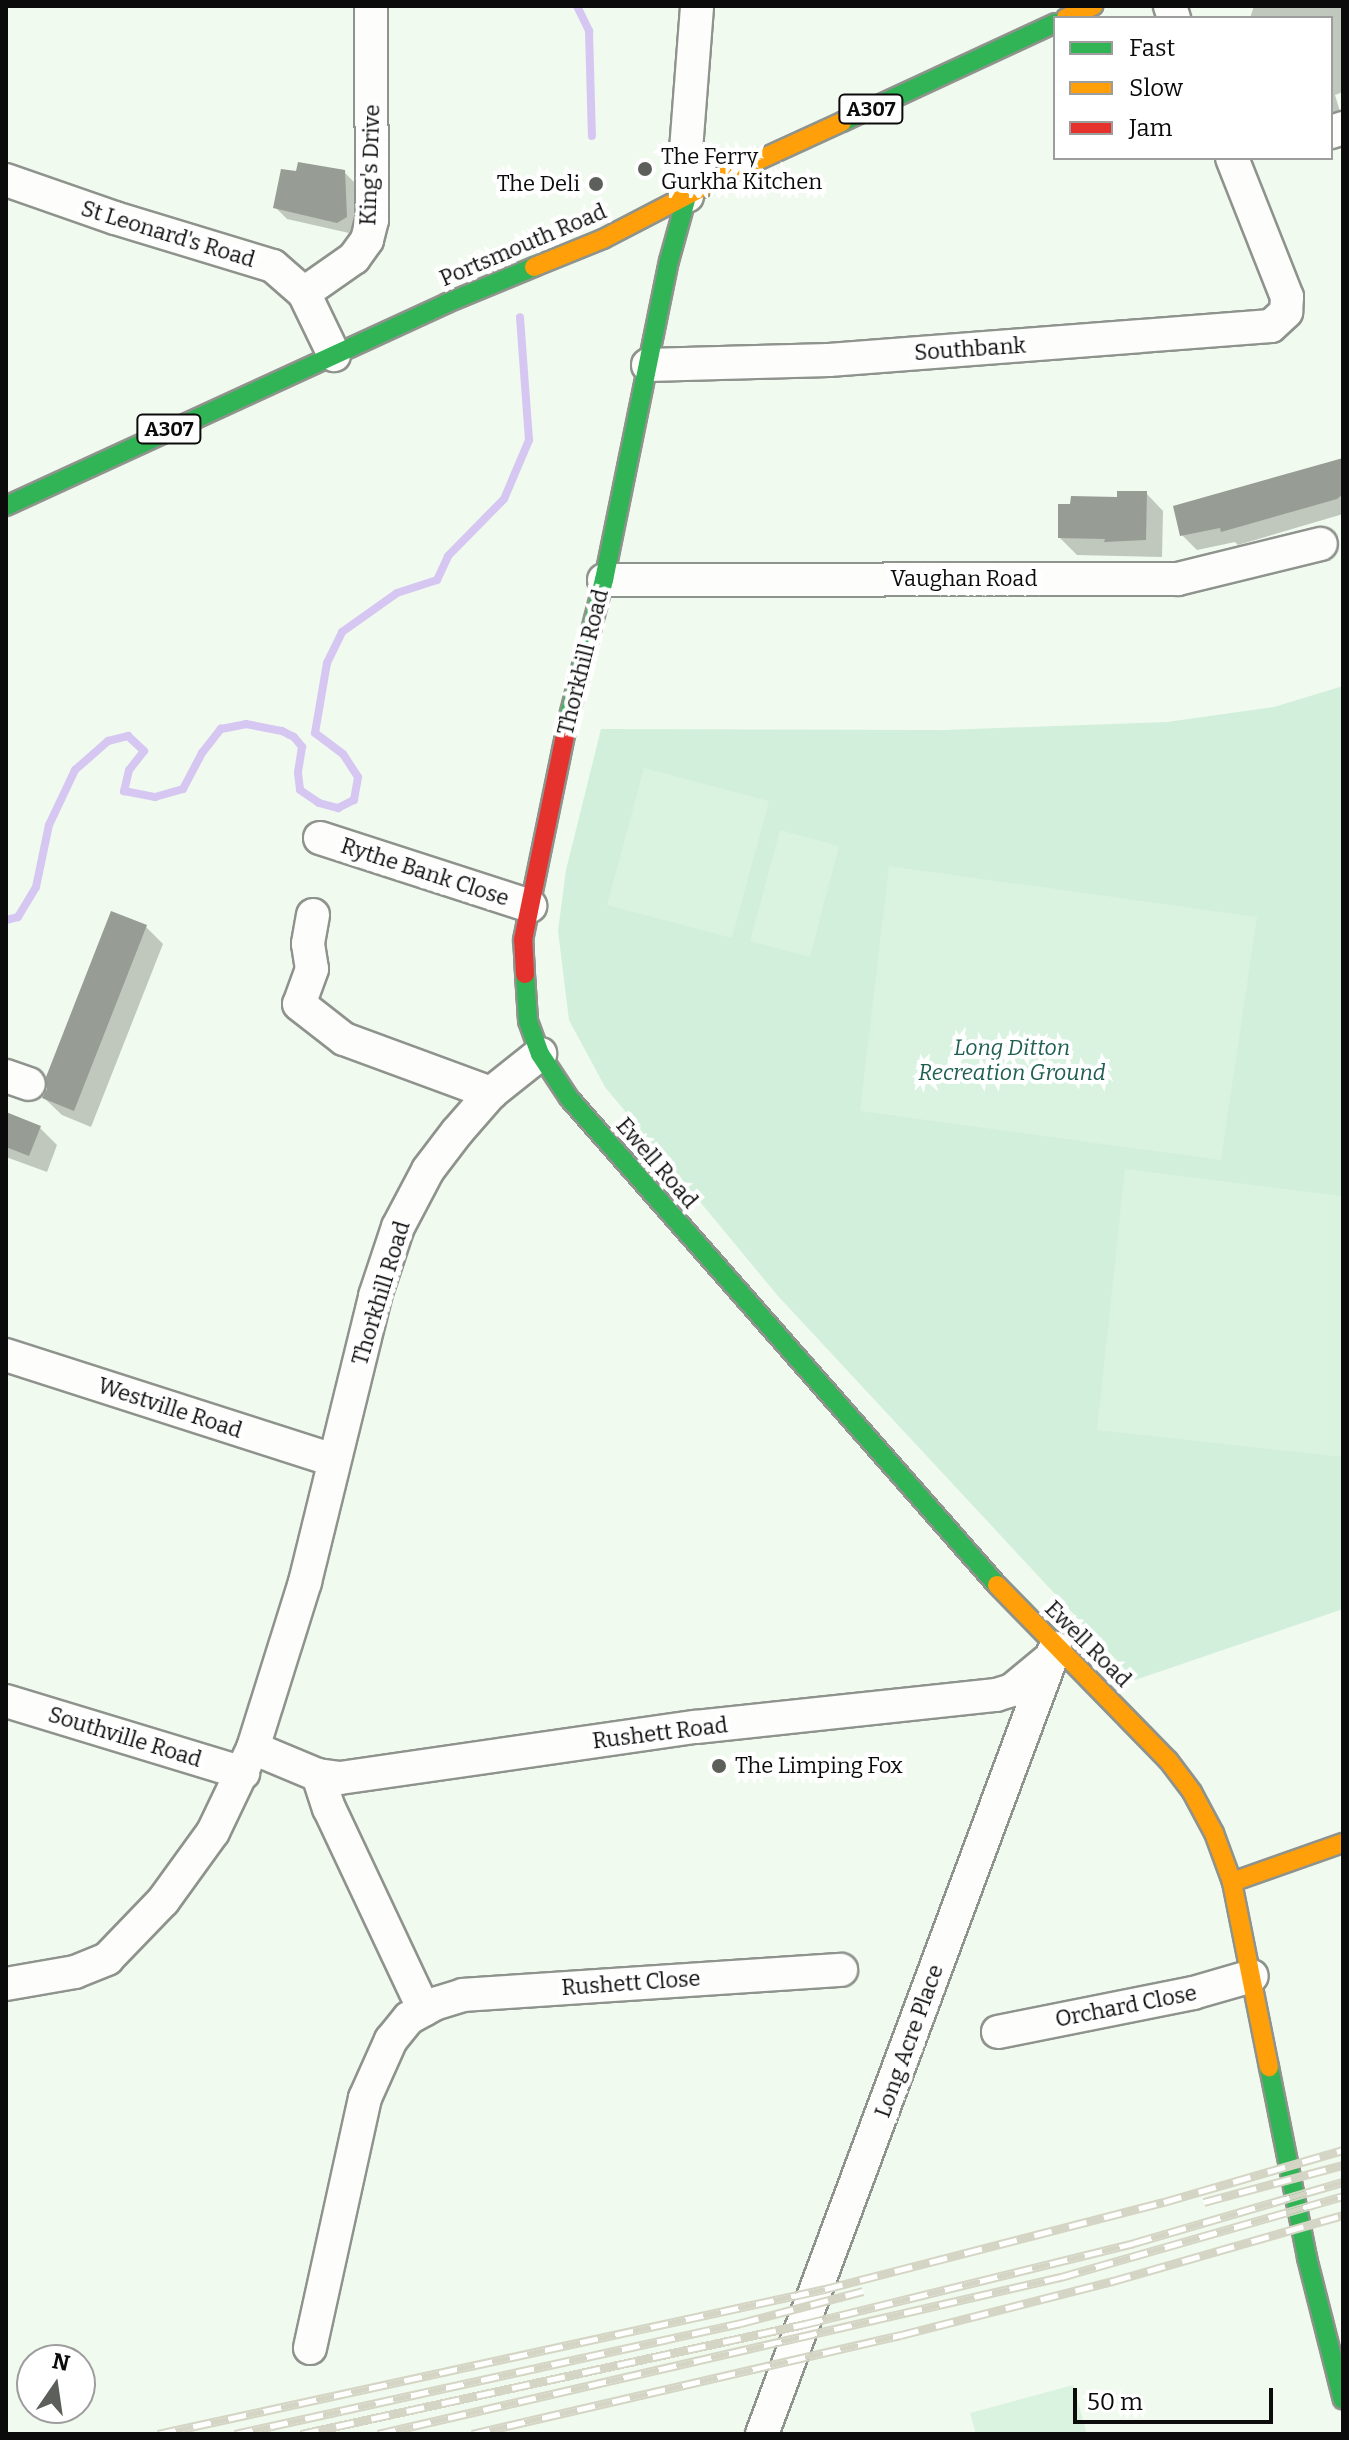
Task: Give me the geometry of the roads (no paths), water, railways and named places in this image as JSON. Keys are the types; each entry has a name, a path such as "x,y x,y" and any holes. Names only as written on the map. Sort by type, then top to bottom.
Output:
{"street":[{"name":"King's Drive","path":"304,293 354,258 367,240 372,220 371,6"},
{"path":"687,196 686,150 697,6"},
{"path":"1070,16 1093,6"},
{"name":"Portsmouth Road","path":"6,506 447,303 603,239 1039,20"},
{"name":"Southbank","path":"648,365 829,360 1241,331 1271,326 1286,312 1287,297 1237,160"},
{"name":"St Leonard's Road","path":"6,180 115,218 273,266 304,293 334,355"},
{"name":"Thorkhill Road","path":"6,1984 75,1972 107,1959 163,1901 213,1832 248,1760 305,1582 375,1296 398,1227 428,1170 491,1093 540,1054 528,1021 523,986 523,940 563,740 604,580 648,365 687,196"},
{"name":"Vaughan Road","path":"604,580 1178,579 1321,544"},
{"name":"Rythe Bank Close","path":"320,838 530,906"},
{"path":"313,915 308,944 312,969 299,1004 344,1039 491,1093"},
{"name":"Ewell Road","path":"540,1054 569,1098 945,1529 1055,1648 1176,1770 1214,1833 1232,1882 1297,2216 1343,2400"},
{"name":"Westville Road","path":"6,1355 334,1460"},
{"name":"Rushett Road","path":"248,1760 340,1778 696,1727 996,1695 1012,1690 1044,1667 1055,1648"},
{"name":"Long Acre Place","path":"762,2434 1055,1648"},
{"name":"Southville Road","path":"6,1701 248,1760"},
{"path":"318,1775 329,1808 424,2010"},
{"path":"1232,1882 1343,1843"},
{"name":"Rushett Close","path":"310,2348 365,2098 391,2040 409,2018 463,1995 841,1970"},
{"name":"Orchard Close","path":"998,2032 1204,1991 1252,1976"}],"waterway":[{"path":"577,6 589,31 592,136"},
{"path":"6,920 18,917 36,887 49,825 75,770 108,741 128,736 144,751 129,770 124,791 155,797 183,789 202,753 221,729 246,724 282,731 294,737 302,747 298,773 300,790 319,803 338,808 354,800 358,777 343,754 315,733 327,663 342,632 397,593 437,580 448,556 504,499 529,440 520,317"}],"railway":[{"path":"158,2434 825,2289 1164,2202 1343,2150"},
{"path":"1204,2202 1343,2165"},
{"path":"301,2434 805,2324 1134,2243 1343,2182"},
{"path":"378,2434 1061,2277 1343,2196"},
{"path":"472,2434 901,2335 1113,2281 1343,2215"},
{"path":"235,2434 741,2323 863,2291"}],"place":[{"name":"The Ferry Gurkha Kitchen","path":"645,169"},
{"name":"The Deli","path":"596,184"},
{"name":"The Limping Fox","path":"719,1766"}],"park label":[{"name":"Long Ditton Recreation Ground","path":"1012,1060"}]}
